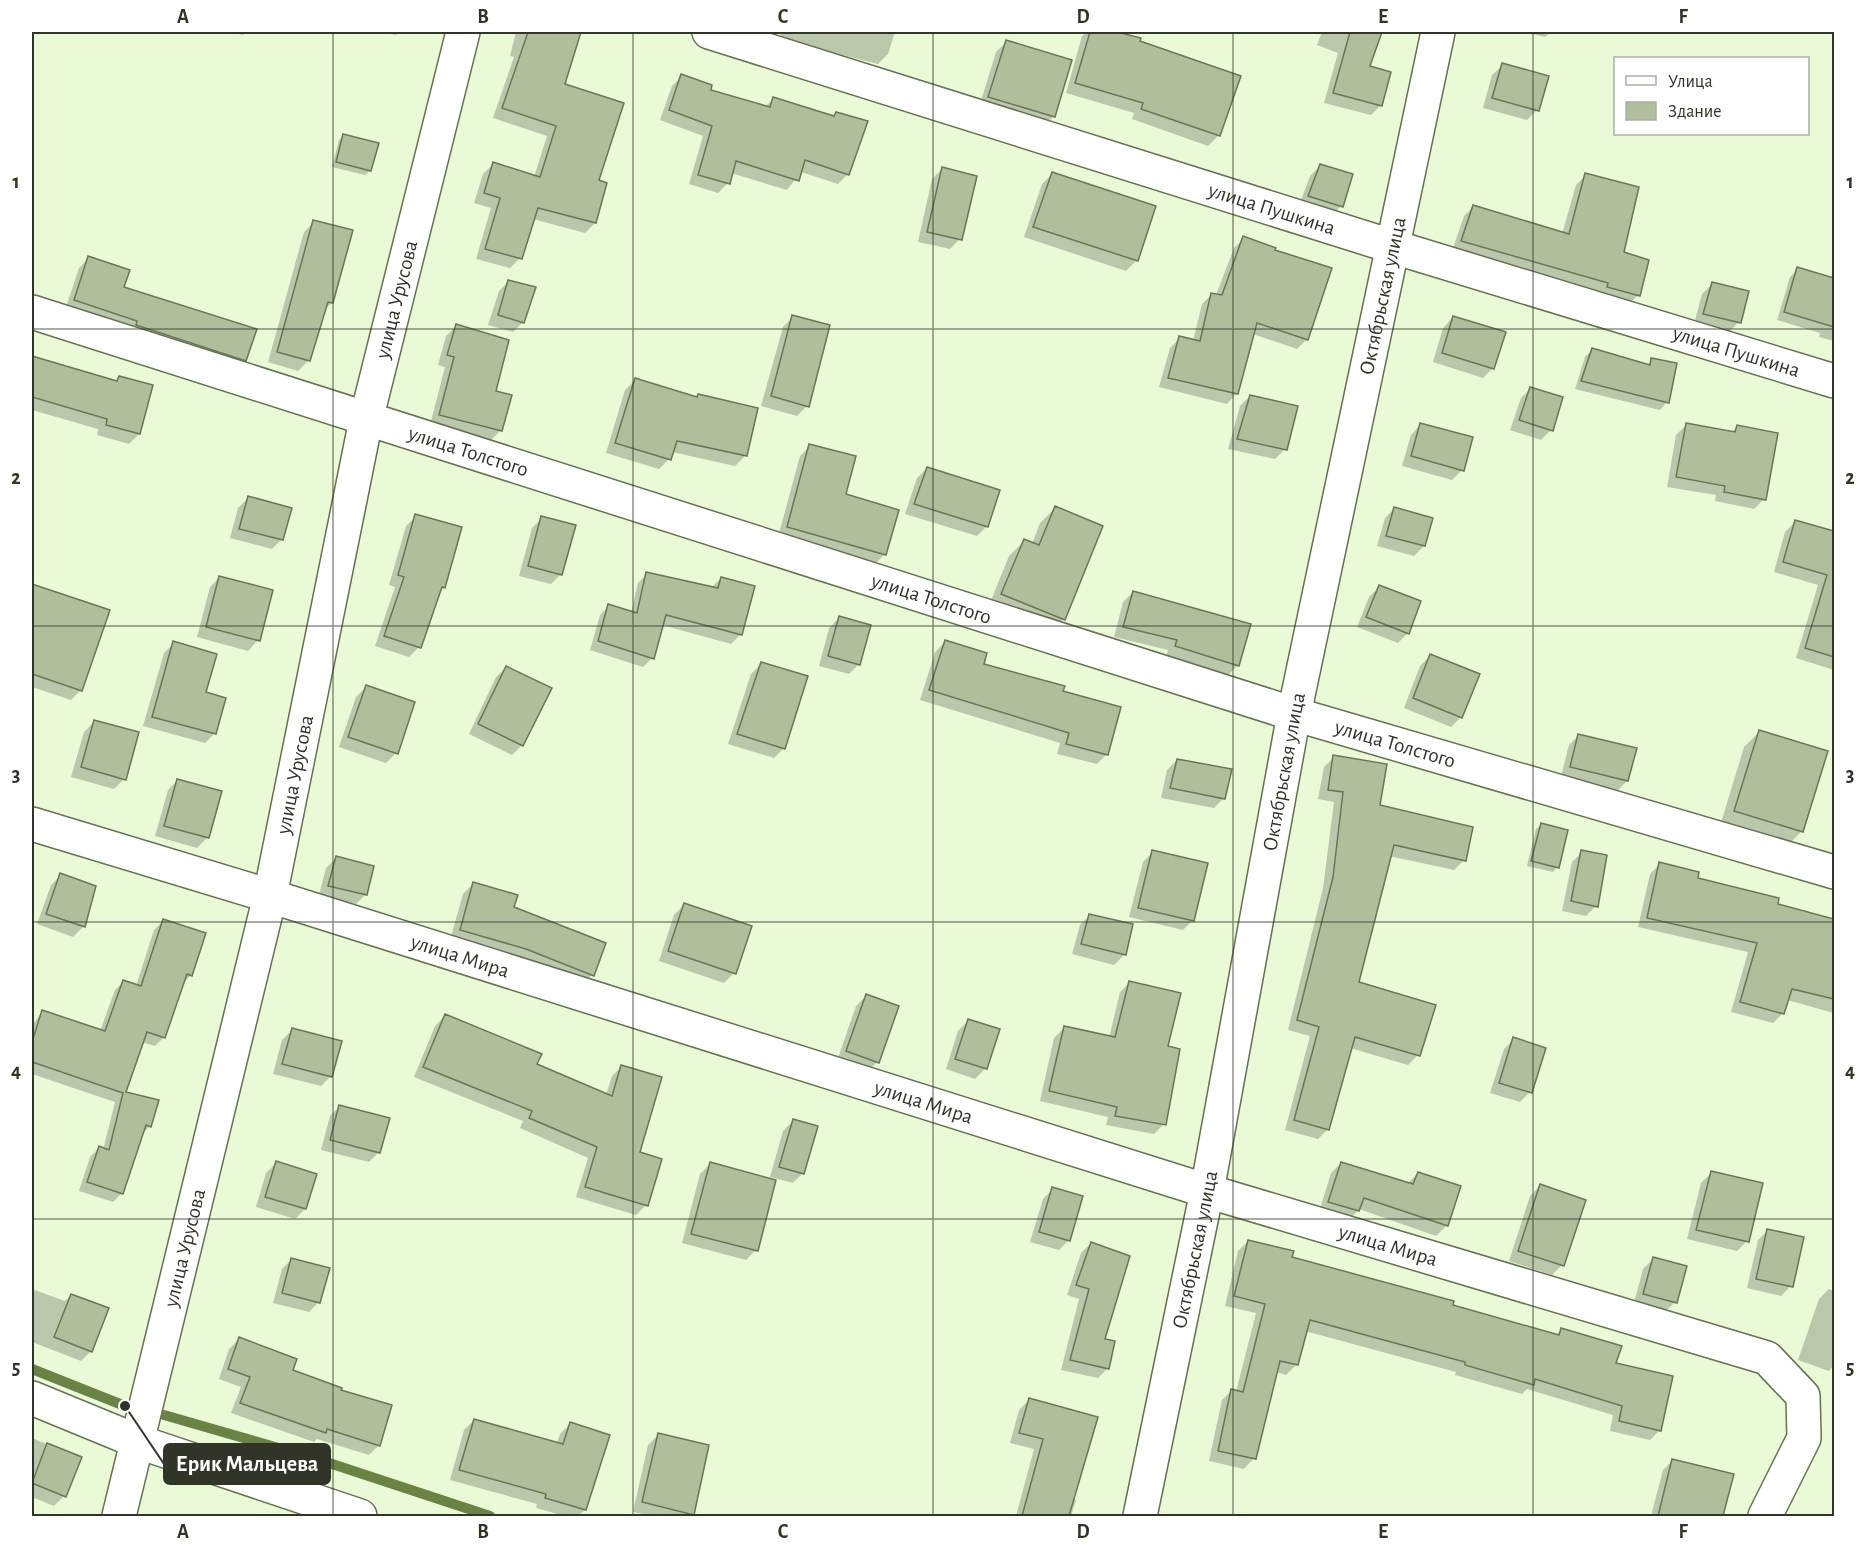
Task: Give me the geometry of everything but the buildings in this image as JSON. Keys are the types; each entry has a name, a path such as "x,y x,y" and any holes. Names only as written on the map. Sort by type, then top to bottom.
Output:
{"street":[{"name":"улица Урусова","path":"119,1516 270,896 366,420 463,32"},
{"name":"улица Пушкина","path":"709,32 1394,247 1834,381"},
{"name":"Октябрьская улица","path":"1140,1516 1207,1191 1293,714 1438,32"},
{"name":"улица Толстого","path":"32,312 1293,714 1834,872"},
{"name":"улица Мира","path":"32,824 270,896 1207,1191 1767,1358 1803,1396 1804,1438 1766,1516"},
{"path":"32,1398 138,1443 360,1516"}],"waterway":[{"path":"32,1369 125,1406"},
{"path":"164,1415 320,1460 490,1516"}],"place":[{"name":"Ерик Мальцева","path":"125,1406"}]}
